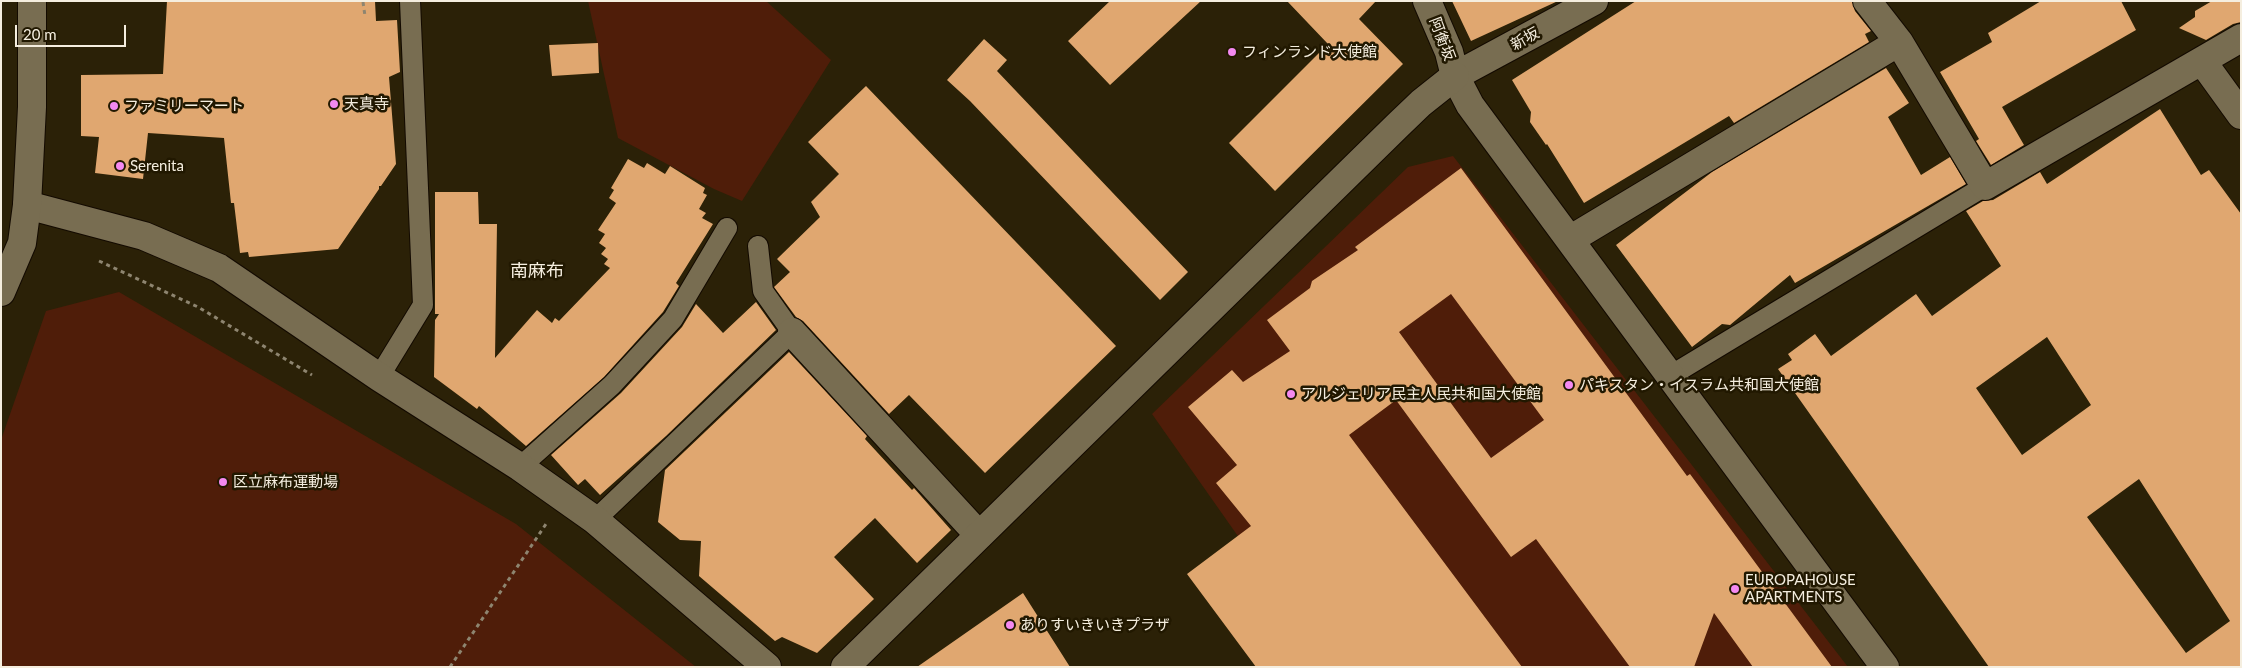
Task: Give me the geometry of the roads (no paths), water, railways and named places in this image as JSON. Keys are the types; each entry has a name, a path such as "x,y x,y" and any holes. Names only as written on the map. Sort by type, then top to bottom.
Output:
{"street":[{"path":"2,287 22,243 27,205 32,107 32,1"},
{"name":"阿衡坂","path":"1427,1 1448,52 1455,76 1470,106 1885,667"},
{"name":"新坂","path":"845,667 1421,103 1455,76 1594,1"},
{"path":"1867,1 1899,42 1986,186 2241,38"},
{"path":"1570,239 1899,42"},
{"path":"2202,61 2241,115"},
{"path":"27,205 144,236 218,268 379,377 520,467 595,520 767,667"},
{"path":"792,332 979,535"}],"lane":[{"path":"379,377 424,305 410,1"},
{"path":"1670,376 1986,186"},
{"path":"520,467 612,385 672,319 727,228"},
{"path":"595,520 792,332 763,291 758,246"}],"place":[{"name":"フィンランド大使館","path":"1232,52"},
{"name":"天真寺","path":"334,104"},
{"name":"ファミリーマート","path":"114,106"},
{"name":"Serenita","path":"120,166"},
{"name":"パキスタン・イスラム共和国大使館","path":"1569,385"},
{"name":"アルジェリア民主人民共和国大使館","path":"1291,394"},
{"name":"区立麻布運動場","path":"223,482"},
{"name":"EUROPAHOUSE APARTMENTS","path":"1735,589"},
{"name":"ありすいきいきプラザ","path":"1010,625"}],"district":[{"name":"南麻布","path":"537,271"}]}
